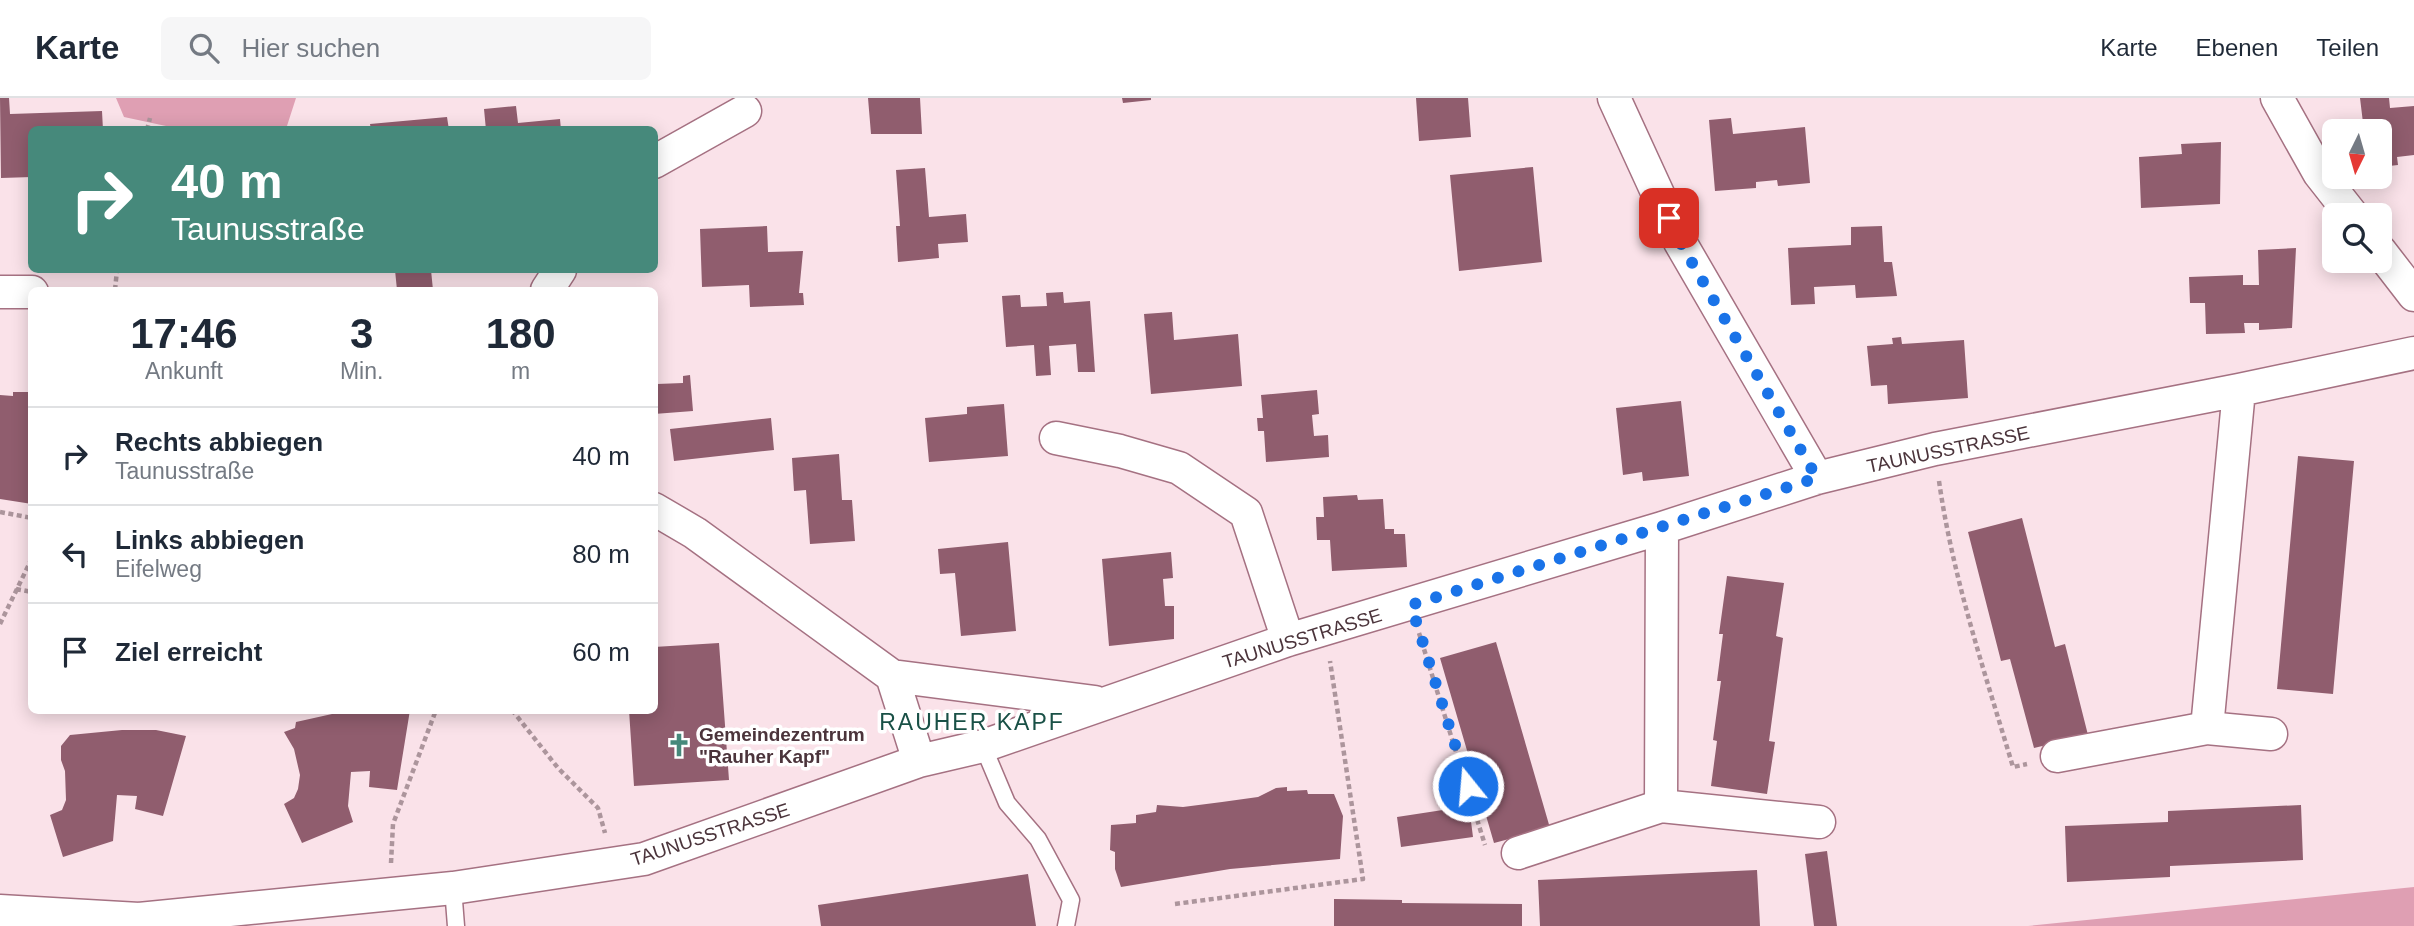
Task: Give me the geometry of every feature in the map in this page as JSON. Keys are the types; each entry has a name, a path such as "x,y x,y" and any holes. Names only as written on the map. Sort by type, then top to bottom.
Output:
{"street":[{"path":"1614,98 1680,242 1817,478"},
{"path":"2277,98 2319,173 2343,203"},
{"path":"658,160 745,111"},
{"path":"2392,267 2414,295"},
{"path":"0,292 28,292"},
{"name":"TAUNUSSTRASSE","path":"0,911 139,919 453,888 644,859 919,761 983,746 1288,640 1411,605 1817,478 1935,449 2414,353"},
{"path":"2207,728 2239,390"},
{"path":"1056,438 1120,451 1179,468 1246,513 1288,640"},
{"name":"TAUNUSSTRASSE","path":"658,511 695,533 892,676 1104,703"},
{"path":"1661,806 1662,528"},
{"path":"892,676 919,761"},
{"path":"2057,756 2207,728 2271,734"},
{"path":"1518,853 1661,806 1819,822"}],"lane":[{"path":"983,746 1007,803 1038,839 1071,900 1066,926"},
{"path":"453,888 456,926"}],"path":[{"path":"148,126 150,118"},
{"path":"1935,449 1946,530 2013,767 2057,756"},
{"path":"0,512 28,517"},
{"path":"0,624 28,566"},
{"path":"16,589 28,591"},
{"path":"1411,605 1477,816"},
{"path":"1175,904 1363,879 1325,629"},
{"path":"390,895 393,824 434,714"},
{"path":"515,714 558,768 598,808 614,864"}],"shaded area":[{"path":"116,98 296,98 287,126 166,126 124,117"},
{"path":"2414,887 2414,926 2028,926"}],"building":[{"path":"0,98 9,98 10,114 102,111 103,126 28,126 28,177 1,178"},
{"path":"868,98 920,98 922,134 871,134"},
{"path":"1122,98 1151,98 1151,100 1123,103"},
{"path":"1416,98 1468,98 1471,137 1419,141"},
{"path":"2360,98 2389,98 2390,108 2414,106 2414,155 2397,157 2398,165 2392,166 2392,119 2363,119"},
{"path":"516,106 518,123 560,119 561,126 486,126 484,109"},
{"path":"447,117 448,126 370,126"},
{"path":"1731,118 1733,134 1805,127 1810,183 1778,186 1777,180 1756,182 1756,188 1715,191 1709,120"},
{"path":"2221,142 2220,204 2141,208 2139,157 2182,154 2181,144"},
{"path":"1533,167 1542,262 1459,271 1450,175"},
{"path":"925,168 929,217 966,214 968,242 938,244 939,258 898,262 896,226 900,226 896,170"},
{"path":"767,226 768,252 803,251 799,293 803,293 804,305 750,307 749,285 702,287 700,229"},
{"path":"1882,226 1884,262 1892,262 1897,296 1856,298 1855,285 1814,287 1815,304 1791,305 1788,248 1851,245 1851,227"},
{"path":"2296,248 2292,328 2259,330 2259,323 2244,323 2245,333 2206,334 2205,303 2190,303 2189,277 2243,275 2243,285 2259,285 2258,250"},
{"path":"395,273 431,273 433,287 397,287"},
{"path":"1063,292 1064,303 1090,301 1095,372 1078,372 1076,344 1049,346 1051,375 1036,376 1034,345 1006,347 1002,296 1020,295 1021,307 1047,306 1046,293"},
{"path":"1172,312 1174,340 1238,334 1242,386 1151,394 1144,314"},
{"path":"1901,337 1902,344 1964,340 1968,398 1888,404 1887,385 1871,386 1867,346 1893,344 1892,338"},
{"path":"690,375 693,411 658,414 658,384 683,383 683,376"},
{"path":"1317,390 1319,414 1312,415 1314,436 1328,435 1329,457 1266,462 1264,431 1258,431 1257,418 1263,418 1261,395"},
{"path":"13,392 28,392 28,503 0,499 0,395 13,396"},
{"path":"1681,401 1689,476 1643,481 1642,472 1623,475 1616,408"},
{"path":"1004,404 1008,456 929,462 925,418 967,414 967,407"},
{"path":"771,418 774,450 674,461 670,429"},
{"path":"839,454 842,500 852,500 855,541 810,544 806,490 794,491 792,458"},
{"path":"2298,456 2354,461 2333,694 2277,689"},
{"path":"1357,495 1358,500 1383,499 1385,529 1394,529 1394,534 1405,534 1407,567 1332,571 1330,540 1317,540 1316,517 1324,517 1323,497"},
{"path":"2022,518 2055,647 2065,644 2088,735 2034,748 2010,659 2001,661 1968,532"},
{"path":"1008,542 1016,631 961,636 955,573 940,574 938,549"},
{"path":"1171,552 1173,578 1163,579 1165,606 1174,606 1174,639 1109,646 1102,559"},
{"path":"1727,576 1784,583 1776,636 1783,638 1769,741 1775,742 1767,794 1711,786 1717,741 1713,740 1721,681 1717,681 1723,634 1719,634"},
{"path":"1496,642 1550,828 1494,843 1440,658"},
{"name":"Gemeindezentrum \"Rauher Kapf\"","path":"719,643 729,780 634,786 629,714 658,714 658,647"},
{"path":"332,714 409,714 397,790 369,787 370,771 351,772 348,806 353,822 302,843 284,804 294,798 298,789 300,775 294,749 284,732 295,728 296,722"},
{"path":"156,730 186,736 163,816 135,809 137,796 117,795 113,841 63,857 50,815 62,810 66,800 61,746 70,735"},
{"path":"1287,787 1287,791 1307,790 1308,794 1334,794 1343,816 1340,859 1230,869 1121,887 1115,869 1115,852 1110,850 1111,825 1136,823 1136,815 1156,812 1157,805 1183,807 1222,802 1258,797 1276,788"},
{"path":"2301,805 2303,860 2170,866 2170,877 2067,882 2065,826 2168,822 2168,811"},
{"path":"1469,806 1473,837 1401,847 1397,817"},
{"path":"1827,851 1837,926 1814,926 1805,854"},
{"path":"1757,870 1760,926 1540,926 1538,880"},
{"path":"1028,874 1036,926 821,926 818,905"},
{"path":"1334,899 1402,900 1402,903 1522,904 1522,926 1334,926"}],"place":[{"name":"Gemeindezentrum \"Rauher Kapf\"","path":"679,745"}],"district":[{"name":"RAUHER KAPF","path":"972,722"}],"route":[{"path":"1468,786 1411,605 1817,478 1680,242 1669,218"}]}
